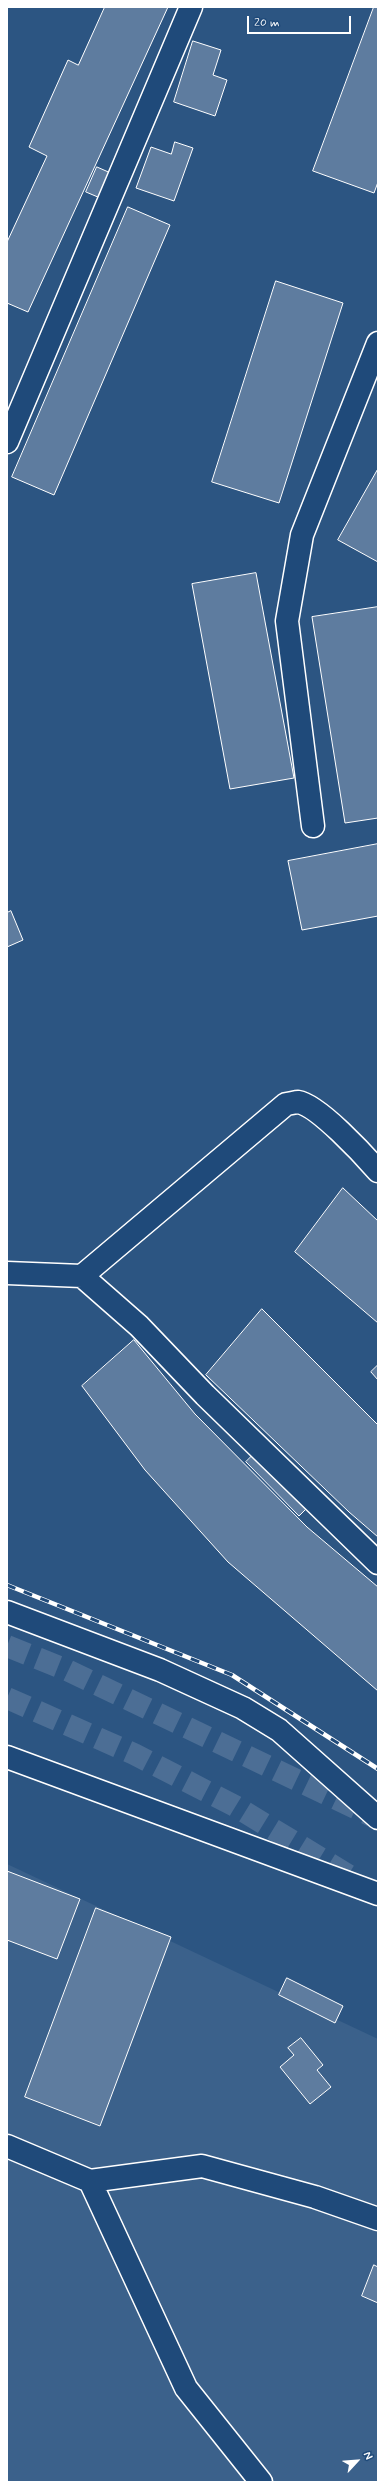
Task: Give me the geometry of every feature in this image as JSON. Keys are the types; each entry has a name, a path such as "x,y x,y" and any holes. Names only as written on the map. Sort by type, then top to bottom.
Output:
{"street":[{"path":"7,442 191,7"},
{"path":"313,826 287,621 302,535 378,343"},
{"path":"82,1276 286,1104 298,1102 311,1107 357,1147 378,1171"},
{"path":"7,1273 82,1276 139,1326 205,1395 378,1563"},
{"path":"7,1612 160,1670 243,1708 279,1730 378,1818"},
{"path":"7,1757 378,1894"},
{"path":"7,2146 90,2181 202,2166 315,2197 378,2219"},
{"path":"90,2181 186,2388 260,2482"}],"shaded area":[{"path":"7,1864 378,2039 378,2482 7,2482"}],"building":[{"path":"105,7 168,7 28,312 7,303 7,242 47,156 29,147 68,60 78,65"},
{"path":"374,7 378,7 378,182 374,193 313,171"},
{"path":"193,41 221,50 213,75 227,80 215,116 174,102"},
{"path":"175,142 193,148 174,201 136,188 151,147 171,154"},
{"path":"97,167 122,178 112,203 86,192"},
{"path":"128,207 170,225 54,495 12,477"},
{"path":"276,281 343,303 279,503 212,482"},
{"path":"378,469 378,562 338,540"},
{"path":"256,573 294,778 230,789 192,584"},
{"path":"378,607 378,818 345,823 312,617"},
{"path":"378,844 378,916 302,930 288,861"},
{"path":"11,911 23,940 7,947 7,913"},
{"path":"343,1188 378,1221 378,1323 295,1252"},
{"path":"262,1309 378,1425 378,1537 349,1512 206,1375"},
{"path":"134,1340 195,1414 307,1527 378,1587 378,1691 228,1562 145,1470 82,1386"},
{"path":"378,1365 378,1380 371,1372"},
{"path":"260,1448 313,1502 299,1516 246,1462"},
{"path":"7,1871 80,1899 57,1959 7,1940"},
{"path":"96,1908 171,1937 100,2126 25,2097"},
{"path":"287,1978 343,2006 335,2023 279,1995"},
{"path":"301,2038 323,2065 317,2070 331,2087 310,2104 280,2067 294,2055 288,2048"},
{"path":"374,2265 378,2267 378,2303 362,2296"}],"tunnel":[{"path":"7,1646 67,1670 372,1816"},
{"path":"7,1698 134,1754 235,1806 356,1880"}],"railway":[{"path":"7,1585 232,1675 378,1769"}]}
